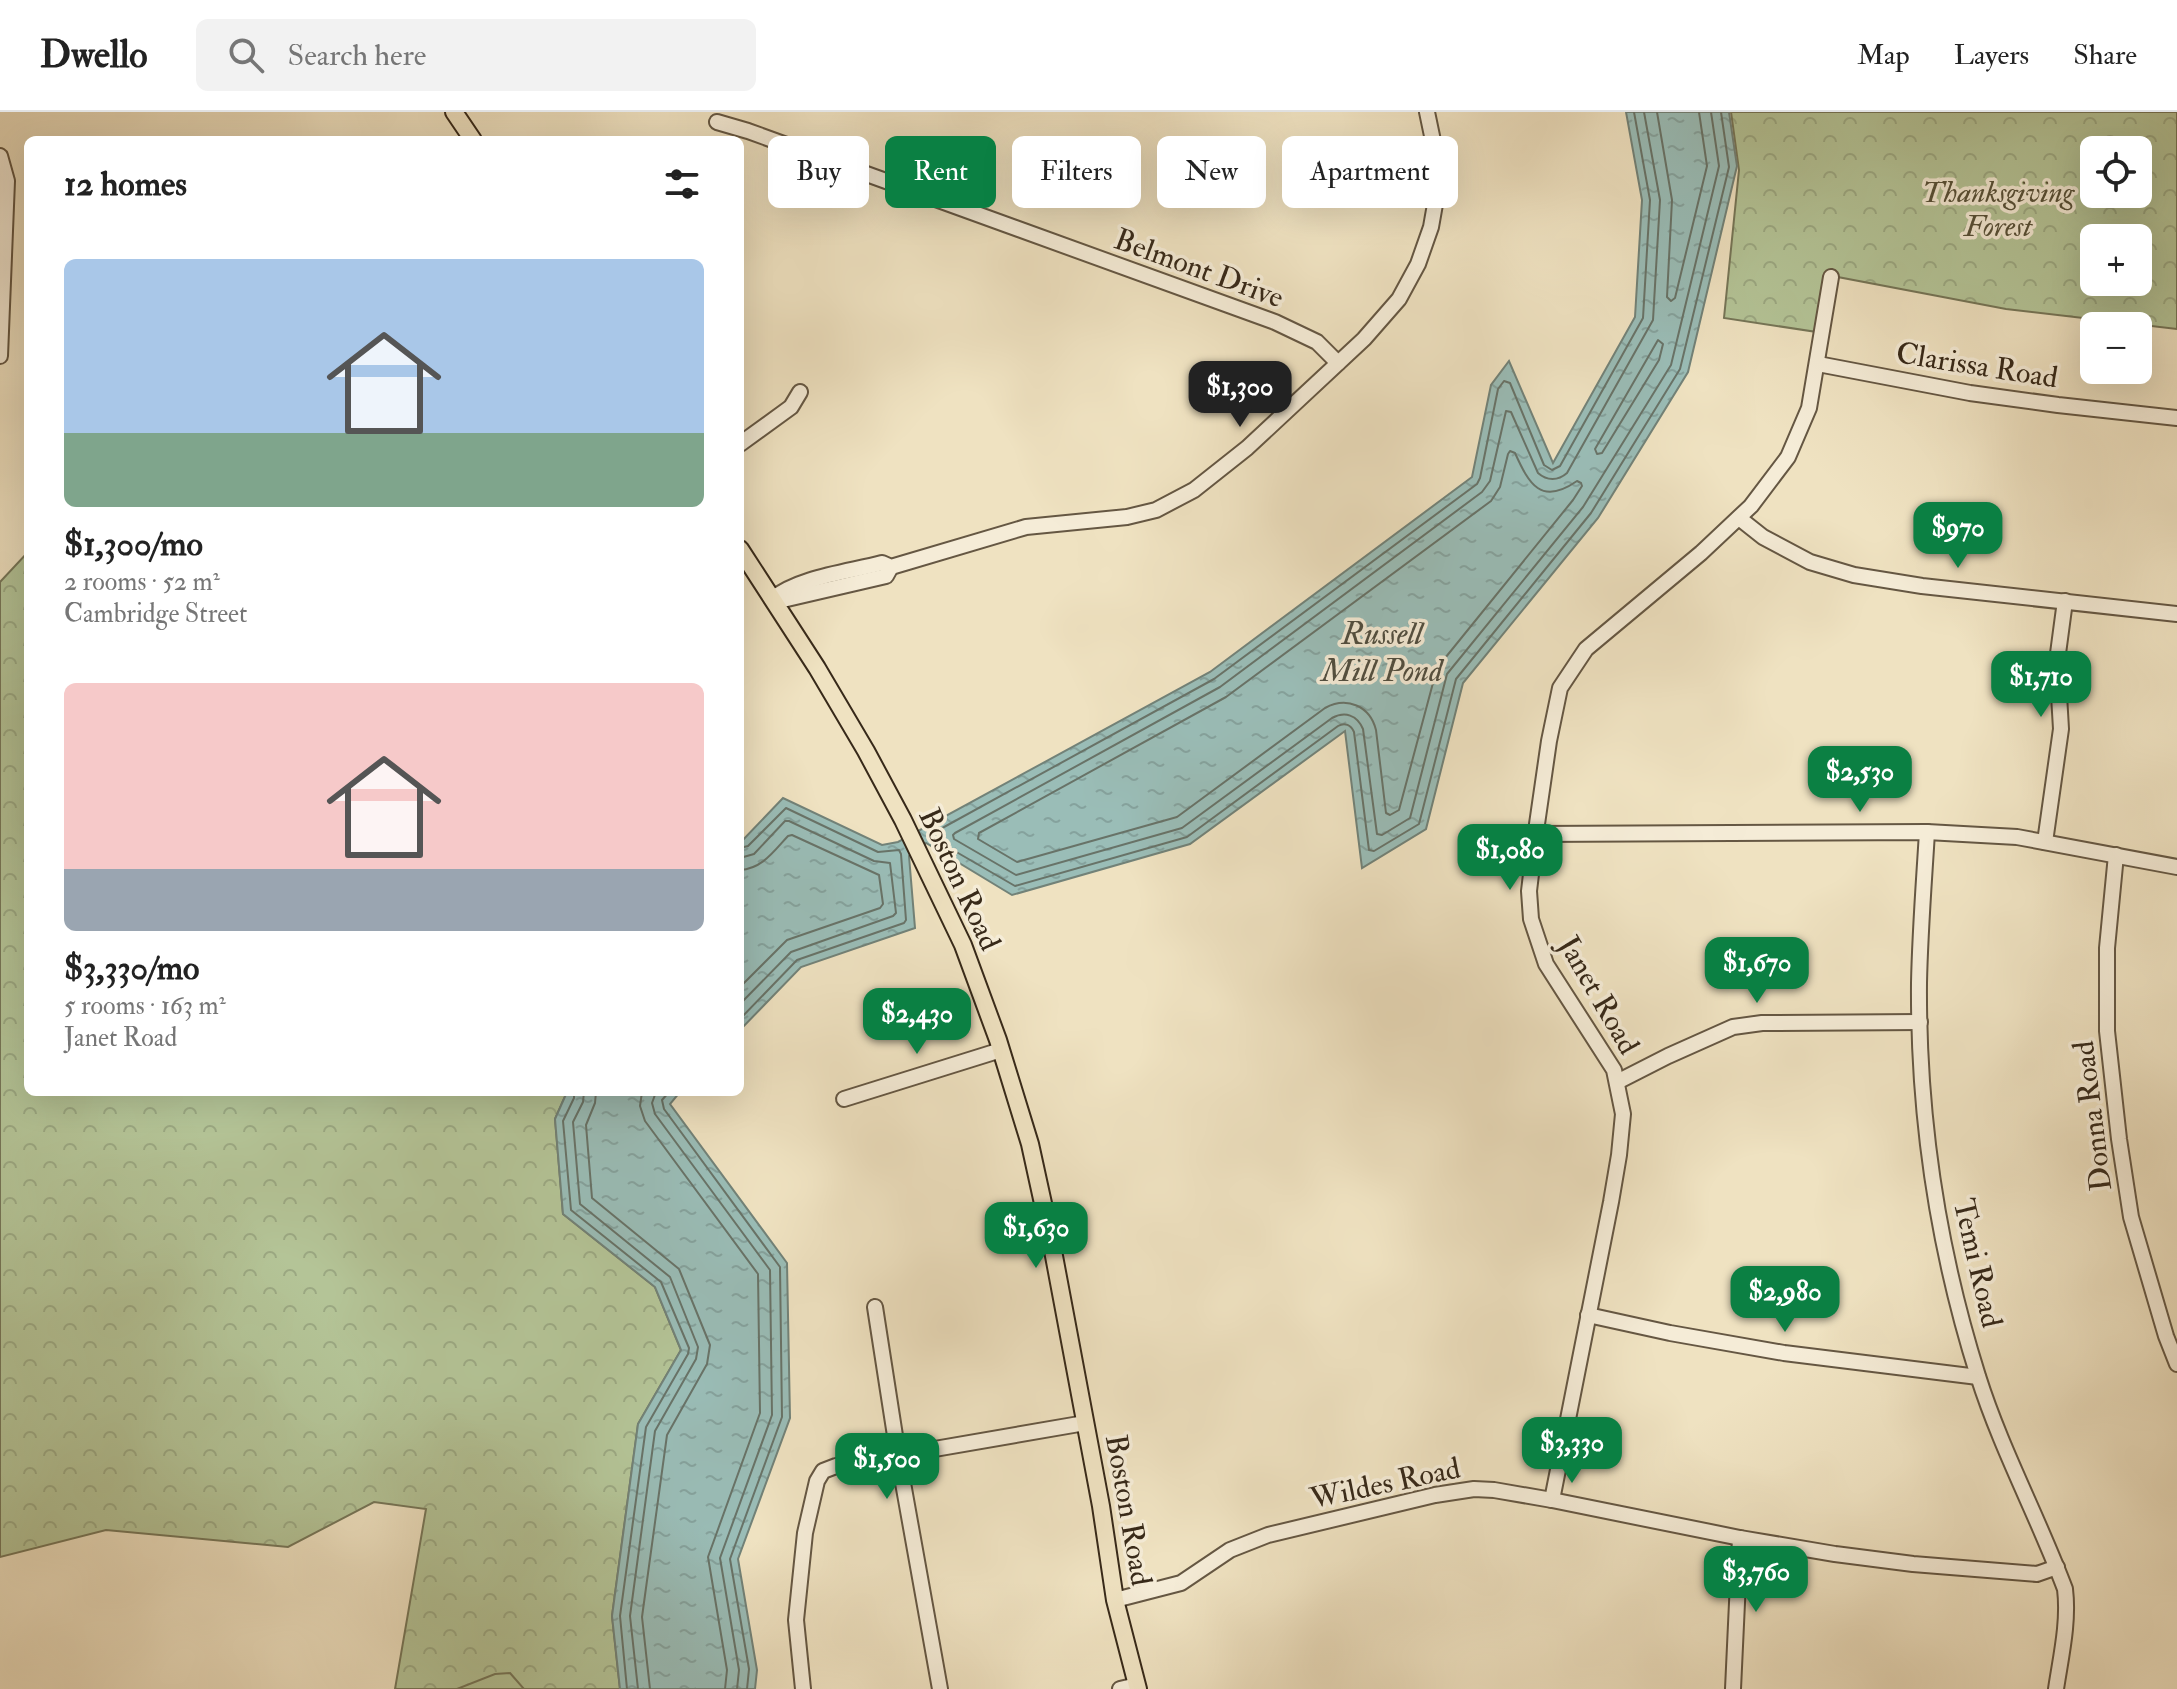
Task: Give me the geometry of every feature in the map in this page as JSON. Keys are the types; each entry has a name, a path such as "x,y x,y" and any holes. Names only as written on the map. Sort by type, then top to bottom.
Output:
{"main road":[{"path":"454,112 470,136"},
{"name":"Boston Road","path":"744,555 852,727 909,834 963,945 1001,1050 1030,1144 1044,1209 1131,1688"}],"street":[{"path":"772,599 784,589 882,563 891,567 1026,527 1127,517 1156,510 1194,490 1247,448 1364,339 1399,299 1431,227 1437,193 1436,155 1427,112"},
{"name":"Belmont Drive","path":"717,122 761,135 1275,322 1317,342 1338,363"},
{"path":"0,156 7,181 0,356"},
{"name":"Janet Road","path":"1552,1500 1619,1155 1623,1114 1614,1070 1546,964 1531,919 1529,891 1536,834 1560,688 1586,649 1739,518 1788,457 1809,408 1831,277"},
{"name":"Clarissa Road","path":"1818,364 1970,393 2177,418"},
{"path":"744,441 791,407 800,392"},
{"path":"1739,518 1763,537 1810,562 1854,575 1922,586 2177,614"},
{"path":"2045,842 2061,729 2057,661 2065,601"},
{"path":"1536,834 1927,832 2017,837 2177,867"},
{"name":"Temi Road","path":"1927,832 1919,982 1922,1073 1931,1171 1945,1248 1978,1377 2065,1589 2056,1689"},
{"name":"Donna Road","path":"2116,855 2107,948 2107,1031 2118,1136 2131,1217 2177,1364"},
{"path":"1617,1082 1733,1027 1762,1023 1920,1022"},
{"path":"844,1099 1001,1050"},
{"path":"875,1307 940,1689"},
{"path":"1588,1315 1784,1353 1978,1377"},
{"path":"803,1689 796,1620 805,1533 817,1481 823,1471 836,1466 1085,1423"},
{"name":"Wildes Road","path":"1115,1600 1181,1583 1230,1550 1268,1535 1435,1495 1474,1489 1552,1500 1835,1554 2037,1574 2057,1567"},
{"path":"1733,1689 1740,1538"}],"green space":[{"name":"Thanksgiving Forest","path":"1731,112 2177,112 2177,329 2152,326 2152,312 2080,312 2080,318 2006,309 1827,275 1817,332 1724,318 1739,170"},
{"path":"24,556 24,1096 565,1096 555,1119 563,1214 655,1287 681,1350 638,1424 612,1616 620,1689 395,1689 426,1509 374,1502 288,1547 106,1530 0,1557 0,582"},
{"path":"510,1673 524,1689 457,1689 495,1674"}],"water":[{"name":"Russell Mill Pond","path":"1626,112 1729,112 1737,166 1688,372 1598,518 1463,683 1426,829 1362,868 1345,731 1190,844 1012,895 926,843 909,856 915,928 801,967 744,1026 744,839 783,798 882,845 898,842 1210,672 1472,477 1491,385 1509,361 1553,463 1635,317 1642,200"},
{"path":"565,1096 677,1096 670,1104 787,1263 790,1418 738,1559 757,1670 755,1689 620,1689 612,1616 638,1424 681,1350 655,1287 563,1214 555,1119"}]}
